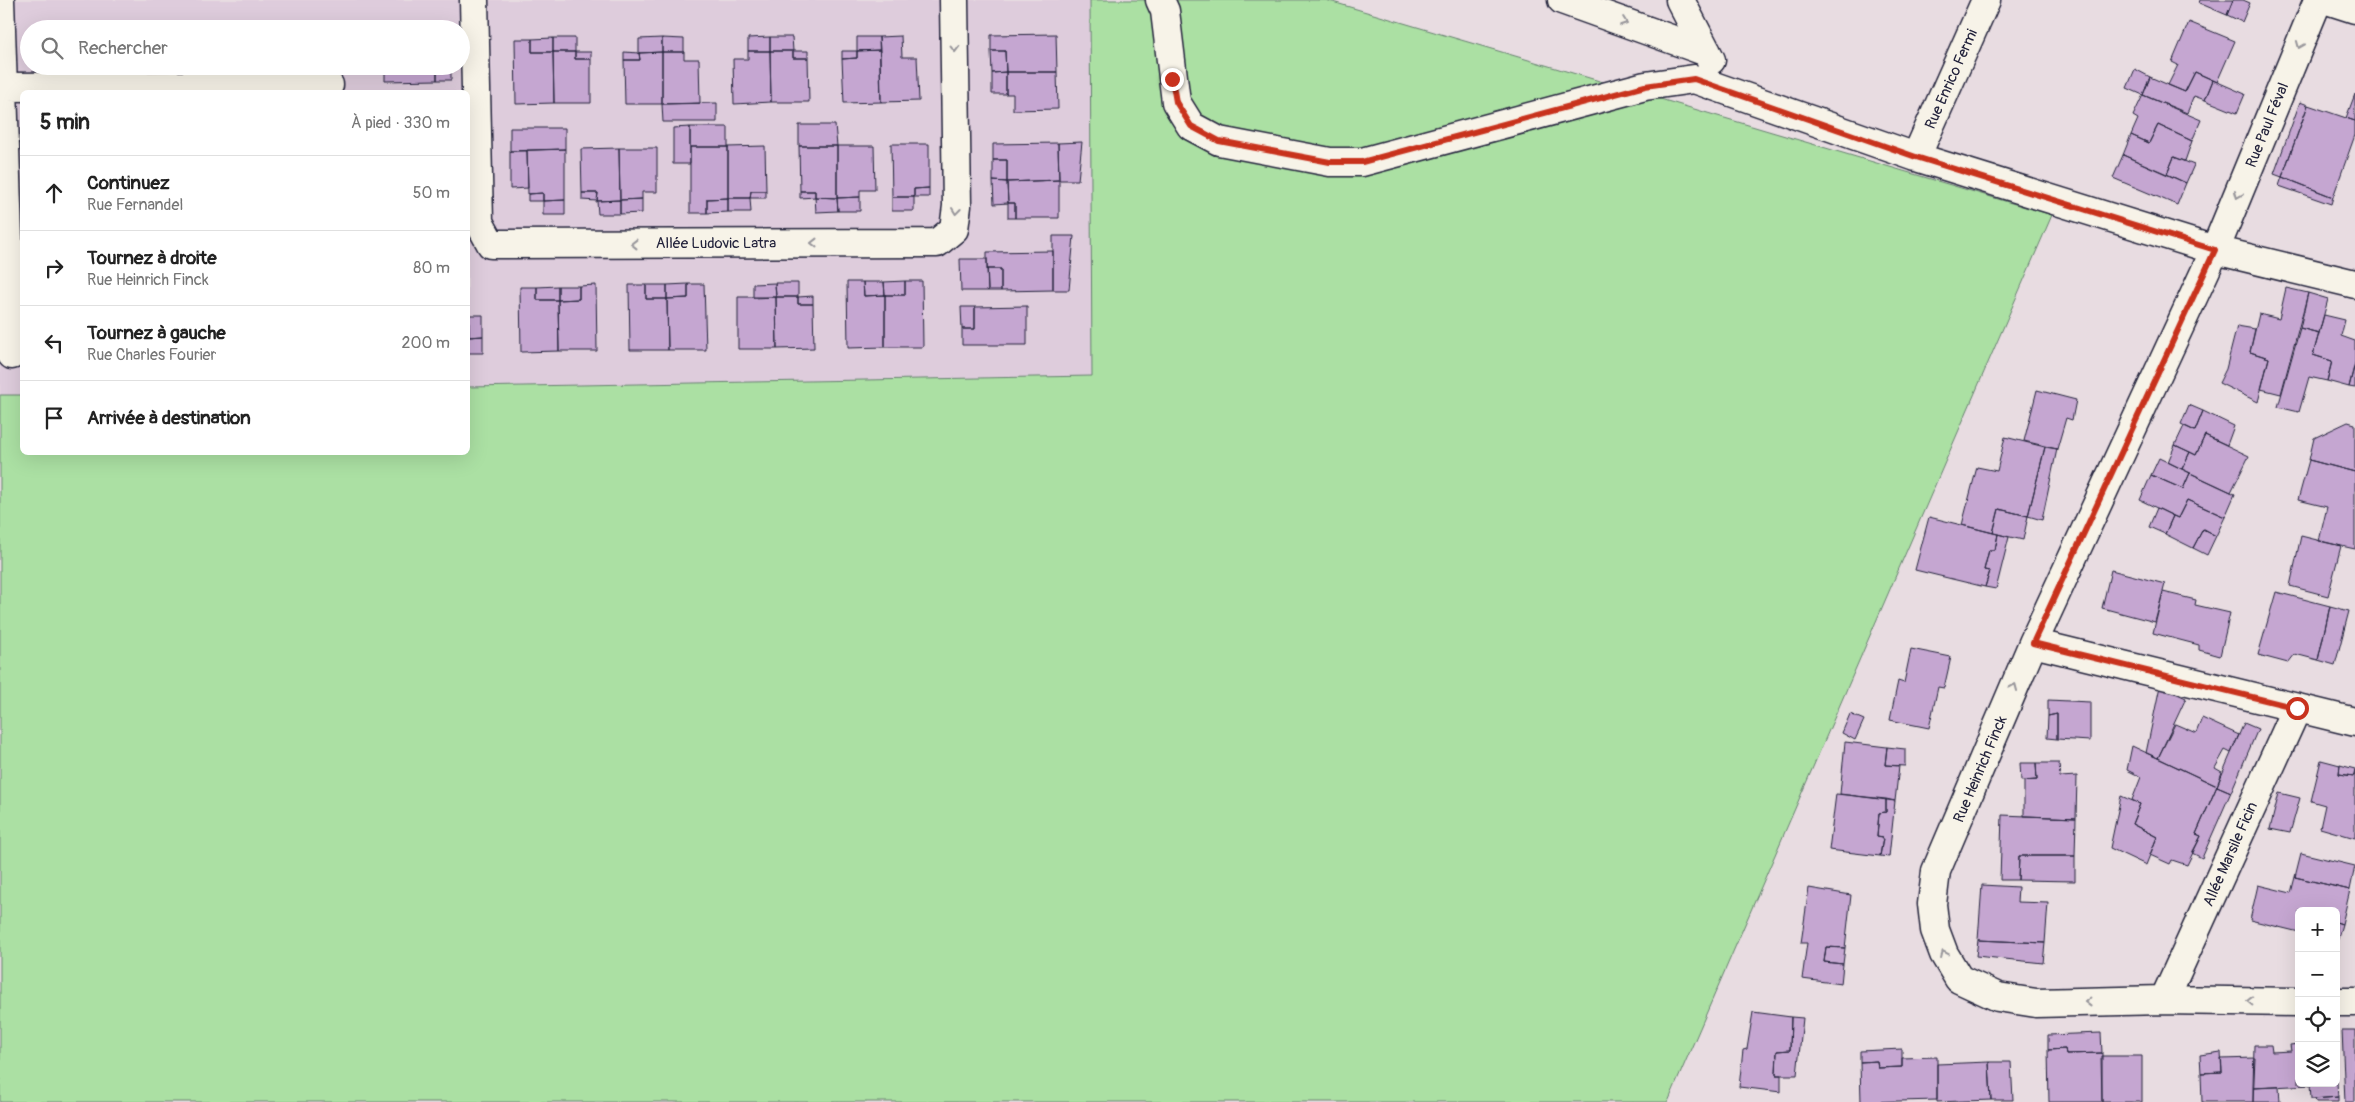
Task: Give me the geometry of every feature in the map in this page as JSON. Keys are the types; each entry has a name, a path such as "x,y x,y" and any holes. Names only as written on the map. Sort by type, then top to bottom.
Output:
{"street":[{"path":"0,0 12,355"},
{"name":"Allée Ludovic Latra","path":"474,0 479,222 491,244 501,244 937,243 954,229 957,206 954,0"},
{"path":"1160,0 1165,11 1176,102 1191,126 1219,141 1330,162 1362,162 1645,86 1694,79 1916,157 2215,250 2355,284"},
{"path":"1562,0 1707,52"},
{"path":"1680,0 1727,91"},
{"name":"Rue Enrico Fermi","path":"1916,157 1986,0"},
{"name":"Rue Paul Féval","path":"2215,250 2318,0"},
{"path":"2327,0 2355,9"},
{"path":"4,87 329,85"},
{"name":"Rue Heinrich Finck","path":"2215,250 2033,643 1936,871 1932,904 1935,930 1941,946 1959,979 1998,997 2036,1003 2164,1000 2295,1002"},
{"path":"2033,643 2355,722"},
{"name":"Allée Marsile Ficin","path":"2164,1000 2297,708"},
{"path":"2340,1002 2355,1002"}],"shaded area":[{"path":"0,0 1090,0 1093,376 470,387 470,90 20,90 20,395 0,395"}],"green space":[{"path":"1090,0 1326,0 2052,215 1668,1102 0,1102 0,395 20,395 20,455 470,455 470,387 1092,376"}],"building":[{"path":"2200,0 2233,0 2227,15 2199,3"},
{"path":"2233,0 2243,0 2250,3 2242,22 2227,15"},
{"path":"2189,22 2235,41 2217,82 2195,72 2185,92 2168,85 2178,65 2172,62"},
{"path":"1056,34 1057,72 1006,72 1005,51 991,51 991,35"},
{"path":"901,36 902,57 917,57 919,101 881,102 879,37"},
{"path":"770,37 770,51 748,51 748,38"},
{"path":"770,37 792,37 793,51 770,51"},
{"path":"857,37 879,37 880,50 857,51"},
{"path":"553,38 575,38 575,52 553,52"},
{"path":"553,38 553,52 532,52 532,39"},
{"path":"662,38 684,39 684,52 662,52"},
{"path":"662,38 662,52 639,53 639,39"},
{"path":"515,39 532,39 532,52 553,52 554,103 516,104"},
{"path":"880,50 881,102 844,103 842,59 857,58 857,51"},
{"path":"748,51 770,51 771,102 734,104 733,59 748,59"},
{"path":"770,51 793,51 793,58 808,58 809,102 771,102"},
{"path":"793,51 808,51 808,58 793,58"},
{"path":"842,51 857,51 857,58 842,59"},
{"path":"991,51 1005,51 1006,72 992,73"},
{"path":"553,52 575,52 575,59 591,59 591,103 554,103"},
{"path":"575,52 591,52 591,59 575,59"},
{"path":"624,52 639,53 640,60 624,60"},
{"path":"662,52 684,52 684,59 699,59 700,103 662,104"},
{"path":"662,52 662,104 625,104 624,60 640,60 639,53"},
{"path":"2135,69 2150,77 2143,95 2127,88"},
{"path":"1006,72 1006,94 992,94 992,73"},
{"path":"1006,72 1057,72 1058,109 1013,110 1013,94 1006,94"},
{"path":"2195,72 2213,80 2205,100 2194,96 2187,113 2143,95 2150,77 2185,92"},
{"path":"385,75 437,75 437,80 385,81"},
{"path":"437,75 451,75 451,80 437,80"},
{"path":"2213,80 2245,94 2237,113 2205,100"},
{"path":"2355,94 2355,121 2346,118"},
{"path":"2143,95 2201,120 2192,141 2158,125 2149,143 2131,135 2138,119 2133,116"},
{"path":"2300,102 2308,105 2282,177 2274,174"},
{"path":"717,103 717,122 663,122 662,104"},
{"path":"2308,105 2355,121 2355,135 2333,197 2282,177"},
{"path":"799,125 835,125 837,146 799,146"},
{"path":"2158,125 2192,141 2185,161 2174,157 2167,174 2123,155 2131,135 2149,143"},
{"path":"690,127 728,127 728,147 690,147"},
{"path":"690,127 690,164 673,164 673,128"},
{"path":"510,128 565,128 565,149 510,151"},
{"path":"1082,142 1078,180 1059,180 1058,143"},
{"path":"1058,143 1059,180 1007,182 1007,160 993,160 993,144"},
{"path":"891,144 929,144 929,188 914,189 914,197 892,197"},
{"path":"765,146 766,191 751,191 750,198 728,198 728,147"},
{"path":"799,146 837,146 837,198 815,197 815,191 800,191"},
{"path":"837,146 874,146 875,190 860,190 860,197 837,198"},
{"path":"690,147 728,147 728,198 707,199 707,213 690,213"},
{"path":"619,148 620,200 597,201 598,193 582,193 581,149"},
{"path":"619,148 657,148 657,192 642,192 642,199 620,200"},
{"path":"565,149 565,200 543,201 543,193 528,194 527,150"},
{"path":"510,151 527,151 528,188 510,189"},
{"path":"2123,155 2186,183 2177,205 2113,178"},
{"path":"2174,157 2194,165 2186,183 2167,174"},
{"path":"993,160 1007,160 1007,182 993,181"},
{"path":"2282,177 2333,197 2331,204 2279,186"},
{"path":"1059,180 1059,218 1015,218 1015,203 1008,203 1007,182"},
{"path":"993,181 1007,182 1008,203 994,204"},
{"path":"929,188 929,197 914,197 914,189"},
{"path":"751,191 766,191 766,198 750,198"},
{"path":"800,191 815,191 815,197 800,198"},
{"path":"543,193 543,201 528,201 528,194"},
{"path":"582,193 598,193 597,201 582,200"},
{"path":"815,197 837,198 838,211 816,212"},
{"path":"860,197 860,211 838,211 837,198"},
{"path":"892,197 914,197 914,211 892,211"},
{"path":"728,198 750,198 751,212 728,212"},
{"path":"728,198 728,212 707,213 707,199"},
{"path":"642,199 642,213 620,214 620,200"},
{"path":"565,200 565,215 543,215 543,201"},
{"path":"620,200 620,214 598,214 597,201"},
{"path":"1008,203 1015,203 1015,218 1008,218"},
{"path":"1053,236 1074,236 1069,290 1053,290"},
{"path":"1053,251 1053,290 1001,291 1001,269 987,269 987,252"},
{"path":"960,259 987,259 988,291 961,291"},
{"path":"987,269 1001,269 1001,291 988,291"},
{"path":"905,281 905,295 885,295 884,282"},
{"path":"905,281 922,281 923,347 885,347 885,295 905,295"},
{"path":"847,282 863,282 864,296 885,295 885,347 848,348"},
{"path":"863,282 884,282 885,295 864,296"},
{"path":"775,283 798,283 798,297 776,297"},
{"path":"775,283 776,297 753,298 753,284"},
{"path":"688,284 688,298 667,299 667,285"},
{"path":"688,284 704,284 706,350 668,350 667,299 688,298"},
{"path":"596,285 597,351 559,351 558,300 579,299 579,286"},
{"path":"629,285 646,285 646,299 667,299 668,350 630,350"},
{"path":"646,285 667,285 667,299 646,299"},
{"path":"558,286 558,300 537,300 537,287"},
{"path":"558,286 579,286 579,299 558,300"},
{"path":"520,287 537,287 537,300 558,300 559,351 521,352"},
{"path":"2286,288 2308,293 2281,394 2261,389 2269,358 2250,352 2259,314 2279,319"},
{"path":"2308,293 2328,299 2319,333 2300,328"},
{"path":"813,296 813,304 798,304 798,297"},
{"path":"738,297 776,297 777,349 738,349"},
{"path":"776,297 798,297 798,304 813,304 814,348 777,349"},
{"path":"1027,306 1027,345 962,345 962,329 975,329 975,307"},
{"path":"961,307 975,307 975,329 962,329"},
{"path":"470,315 483,315 483,336 470,337"},
{"path":"2324,315 2345,320 2341,336 2355,341 2355,363 2349,387 2327,381 2332,361 2313,355"},
{"path":"2237,326 2255,329 2250,352 2269,358 2258,402 2219,383 2226,369"},
{"path":"2300,328 2319,333 2313,355 2332,361 2327,381 2309,377 2299,412 2278,407"},
{"path":"483,336 483,353 470,353 470,337"},
{"path":"2355,363 2355,388 2349,387"},
{"path":"2037,390 2076,400 2072,420 2066,418 2057,449 2024,441"},
{"path":"2189,405 2203,411 2195,431 2181,424"},
{"path":"2203,411 2234,426 2227,445 2205,435 2196,455 2175,445 2184,426 2195,431"},
{"path":"2348,422 2355,424 2355,472 2309,460 2314,438"},
{"path":"2205,435 2249,456 2231,492 2182,469 2190,452 2196,455"},
{"path":"2005,437 2045,447 2028,516 1999,509 1993,533 1962,525 1977,467 1997,471"},
{"path":"2175,445 2190,452 2182,469 2168,462"},
{"path":"2045,447 2057,449 2042,520 2028,516"},
{"path":"2159,458 2190,473 2183,489 2151,475"},
{"path":"2309,460 2355,472 2355,549 2319,541 2327,507 2298,500"},
{"path":"2190,473 2235,494 2225,517 2187,500 2178,518 2140,500 2151,475 2183,489"},
{"path":"2187,500 2225,517 2216,536 2203,529 2193,548 2165,534 2173,516 2178,518"},
{"path":"2157,508 2173,516 2165,534 2149,527"},
{"path":"1999,509 2028,516 2023,540 1993,533"},
{"path":"1929,517 1998,534 1995,550 1989,550 1984,570 1990,571 1985,587 1915,570"},
{"path":"2203,529 2216,536 2207,555 2193,548"},
{"path":"1998,534 2009,537 1996,589 1985,587 1990,571 1984,570 1989,550 1995,550"},
{"path":"2301,536 2341,546 2328,596 2290,586"},
{"path":"2111,570 2165,584 2155,622 2102,608"},
{"path":"2163,592 2196,600 2195,605 2230,613 2220,656 2199,650 2199,645 2153,633"},
{"path":"2276,592 2330,606 2318,660 2295,654 2288,663 2258,655"},
{"path":"2330,606 2349,611 2335,665 2318,660"},
{"path":"1911,649 1951,657 1944,688 1938,687 1929,728 1890,720 1898,681 1904,683"},
{"path":"2160,686 2186,698 2158,758 2146,753"},
{"path":"2048,700 2090,702 2090,741 2057,739 2057,714 2048,716"},
{"path":"1850,714 1864,720 1855,740 1842,733"},
{"path":"2057,714 2057,739 2047,738 2048,716"},
{"path":"2202,718 2239,735 2231,753 2225,750 2215,768 2222,772 2217,786 2158,758 2175,724 2196,733"},
{"path":"2244,723 2258,729 2231,792 2217,786"},
{"path":"1845,742 1887,747 1885,765 1899,766 1895,801 1840,794"},
{"path":"2132,746 2217,786 2196,834 2201,836 2187,865 2172,860 2170,864 2150,855 2157,837 2132,824 2140,804 2132,800 2141,777 2127,770"},
{"path":"1887,747 1905,749 1905,766 1885,765"},
{"path":"2321,760 2340,765 2339,774 2354,776 2355,770 2355,838 2320,828 2325,805 2311,801"},
{"path":"2020,763 2036,763 2037,780 2021,781"},
{"path":"2036,763 2059,763 2060,777 2077,776 2076,818 2024,816 2024,781 2037,780"},
{"path":"2340,765 2355,769 2354,776 2339,774"},
{"path":"2217,786 2231,792 2202,858 2192,853 2201,836 2196,834"},
{"path":"2279,793 2300,798 2290,833 2270,829"},
{"path":"1836,794 1886,799 1886,812 1879,813 1877,837 1883,838 1880,856 1829,850"},
{"path":"2121,796 2140,804 2132,824 2157,837 2146,865 2110,848"},
{"path":"1886,799 1895,801 1889,857 1880,856 1883,838 1877,837 1879,813 1886,812"},
{"path":"2002,815 2076,818 2075,856 2019,856 2018,880 2000,880"},
{"path":"2301,853 2355,866 2350,890 2295,877"},
{"path":"2019,856 2075,856 2075,881 2018,880"},
{"path":"2295,877 2350,890 2342,924 2340,923 2340,907 2295,907 2295,931 2250,920 2258,885 2291,893"},
{"path":"1982,885 2018,887 2017,902 2048,903 2045,943 1978,940"},
{"path":"1809,888 1851,895 1845,948 1826,947 1824,962 1843,964 1841,984 1802,979 1807,943 1801,943"},
{"path":"1978,940 2045,943 2043,963 1976,956"},
{"path":"1826,947 1845,948 1843,964 1824,962"},
{"path":"1753,1012 1791,1017 1790,1050 1777,1051 1776,1075 1781,1075 1781,1092 1739,1087 1743,1050 1747,1049"},
{"path":"1791,1017 1803,1018 1797,1075 1776,1075 1777,1051 1790,1050"},
{"path":"2342,1030 2355,1030 2355,1102 2345,1102"},
{"path":"2101,1033 2102,1053 2066,1054 2065,1049 2048,1050 2048,1035"},
{"path":"2295,1044 2295,1086 2253,1088 2254,1045 2271,1045 2272,1052 2291,1051 2290,1045"},
{"path":"1902,1049 1902,1067 1878,1068 1877,1061 1860,1062 1860,1051"},
{"path":"2065,1049 2066,1054 2102,1053 2102,1102 2049,1102 2048,1050"},
{"path":"2221,1052 2222,1072 2201,1073 2200,1055"},
{"path":"2101,1056 2142,1056 2142,1102 2102,1102"},
{"path":"1937,1057 1937,1100 1861,1102 1860,1062 1877,1061 1878,1068 1902,1067 1902,1058"},
{"path":"2255,1058 2253,1102 2202,1102 2201,1073 2222,1072 2221,1059"},
{"path":"1989,1062 2011,1062 2013,1100 1991,1100"},
{"path":"1989,1062 1991,1100 1937,1102 1937,1064"},
{"path":"2279,1087 2280,1102 2253,1102 2253,1088"},
{"path":"2310,1087 2337,1087 2338,1097 2311,1099"},
{"path":"2338,1097 2338,1102 2316,1102 2315,1099"}],"route":[{"path":"1172,79 1176,102 1191,126 1219,141 1330,162 1362,162 1645,86 1694,79 1916,157 2215,250 2033,643 2297,708"}]}
